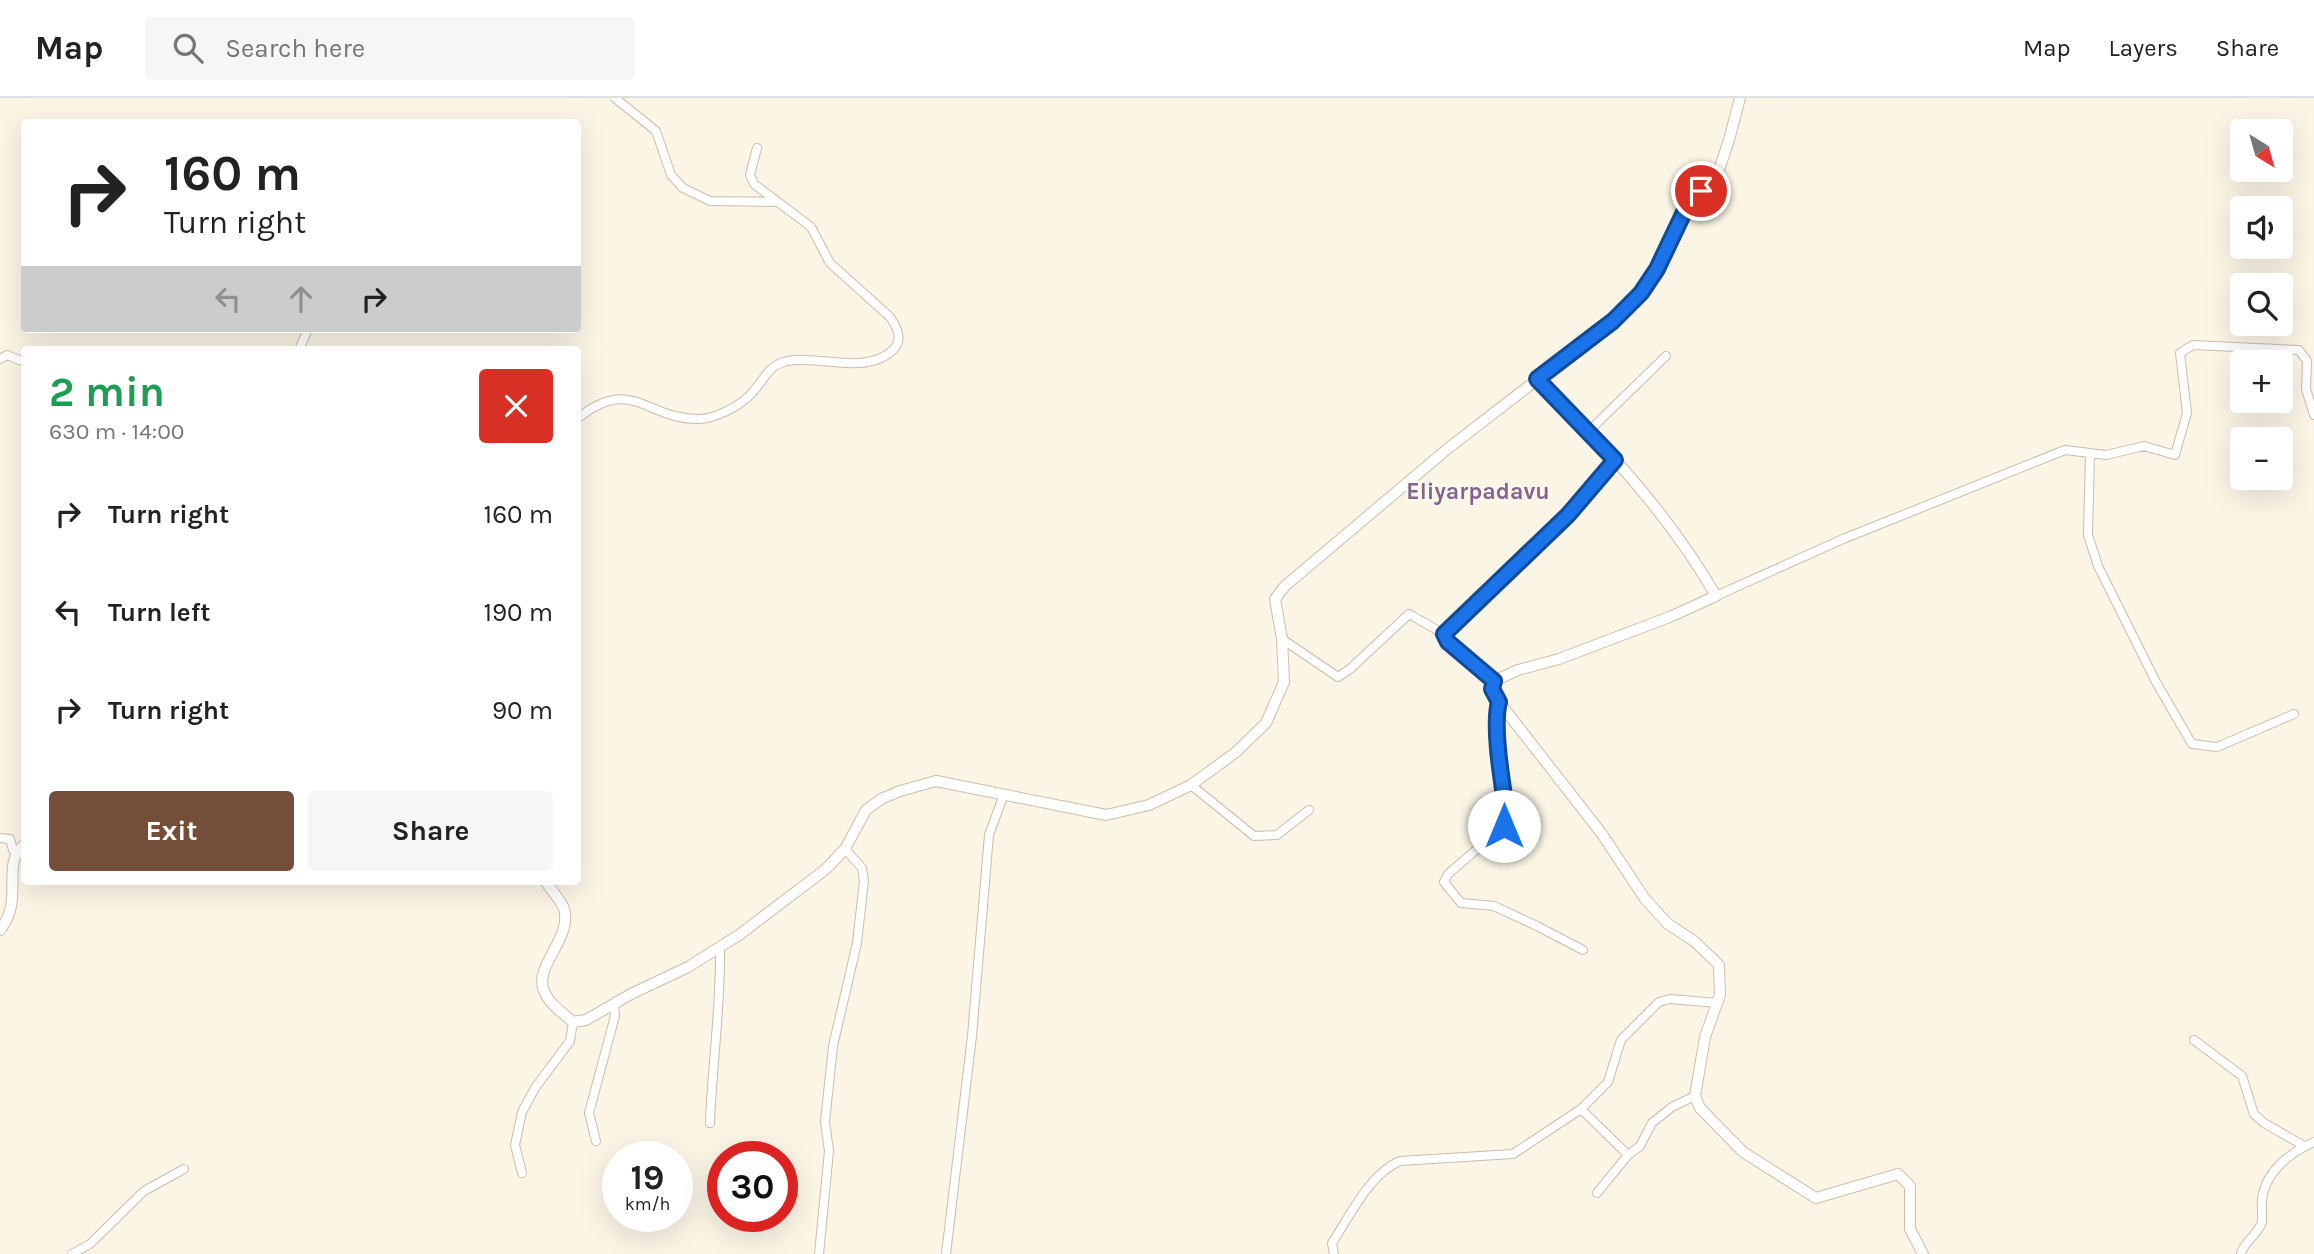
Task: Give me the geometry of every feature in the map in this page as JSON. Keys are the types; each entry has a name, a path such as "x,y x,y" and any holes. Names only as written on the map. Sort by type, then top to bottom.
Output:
{"main road":[{"path":"548,885 564,908 565,929 542,978 543,990 553,1004 573,1022 586,1020 720,949 796,894 845,849 866,810 881,799 936,780 1106,815 1149,805 1191,785 1236,752 1266,723 1284,682 1282,639 1275,599 1285,586 1436,459 1613,321 1641,293 1657,269 1686,208 1716,179 1730,140 1740,98"},
{"path":"1537,379 1615,460 1694,557 1716,596 1672,616 1559,659 1518,670 1494,681 1492,689 1499,702 1602,834 1646,899 1668,924 1694,940 1719,965 1718,1003 1705,1037 1695,1096 1700,1108 1742,1152 1816,1198 1898,1174 1910,1186 1910,1229 1923,1254"},
{"path":"0,930 6,923 8,906 1,868 13,850 21,846"}],"street":[{"path":"615,98 656,131 671,175 683,188 710,201 777,202"},
{"path":"581,416 602,402 624,398 679,417 700,419 733,408 751,395 771,369 781,362 869,362 886,356 898,345 899,335 890,317 830,263 811,227 754,184 750,176 757,148"},
{"path":"1716,596 1843,540 2065,450 2106,455 2144,446 2175,455 2186,413 2180,353 2193,345 2299,350 2307,361 2306,388 2314,415"},
{"path":"0,359 7,355 21,361"},
{"path":"1589,430 1666,356"},
{"path":"2090,453 2088,535 2098,566 2156,682 2192,744 2217,747 2294,714"},
{"path":"1444,634 1568,515 1615,460"},
{"path":"1282,639 1338,677 1409,614 1444,634 1448,642 1494,681"},
{"path":"1499,702 1499,742 1507,816 1504,826 1448,874 1444,882 1461,903 1494,906 1583,950"},
{"path":"1191,785 1254,836 1277,835 1309,810"},
{"path":"946,1254 972,1036 989,835 1004,794"},
{"path":"0,838 10,839 13,850"},
{"path":"818,1254 828,1151 825,1122 833,1046 857,943 864,881 862,869 845,849"},
{"path":"710,1124 711,1080 720,1000 720,949"},
{"path":"1334,1254 1332,1243 1374,1180 1386,1167 1400,1161 1513,1154 1581,1109 1608,1082 1621,1040 1658,1002 1670,999 1718,1003"},
{"path":"596,1141 589,1113 615,1016 614,1004"},
{"path":"522,1172 515,1145 522,1112 535,1088 570,1041 573,1022"},
{"path":"2194,1040 2242,1076 2254,1114 2264,1123 2304,1146"},
{"path":"1597,1193 1628,1155 1640,1146 1652,1123 1672,1107 1695,1096"},
{"path":"1581,1109 1628,1155"},
{"path":"2241,1254 2244,1245 2262,1222 2262,1198 2270,1176 2283,1160 2314,1142"},
{"path":"72,1254 90,1244 144,1191 184,1169"}],"district":[{"name":"Eliyarpadavu","path":"1478,491"}],"route":[{"path":"1504,826 1507,816 1500,753 1497,710 1499,702 1492,689 1494,681 1448,642 1444,634 1568,515 1615,460 1537,379 1613,321 1641,293 1657,269 1686,208 1701,191"}]}
